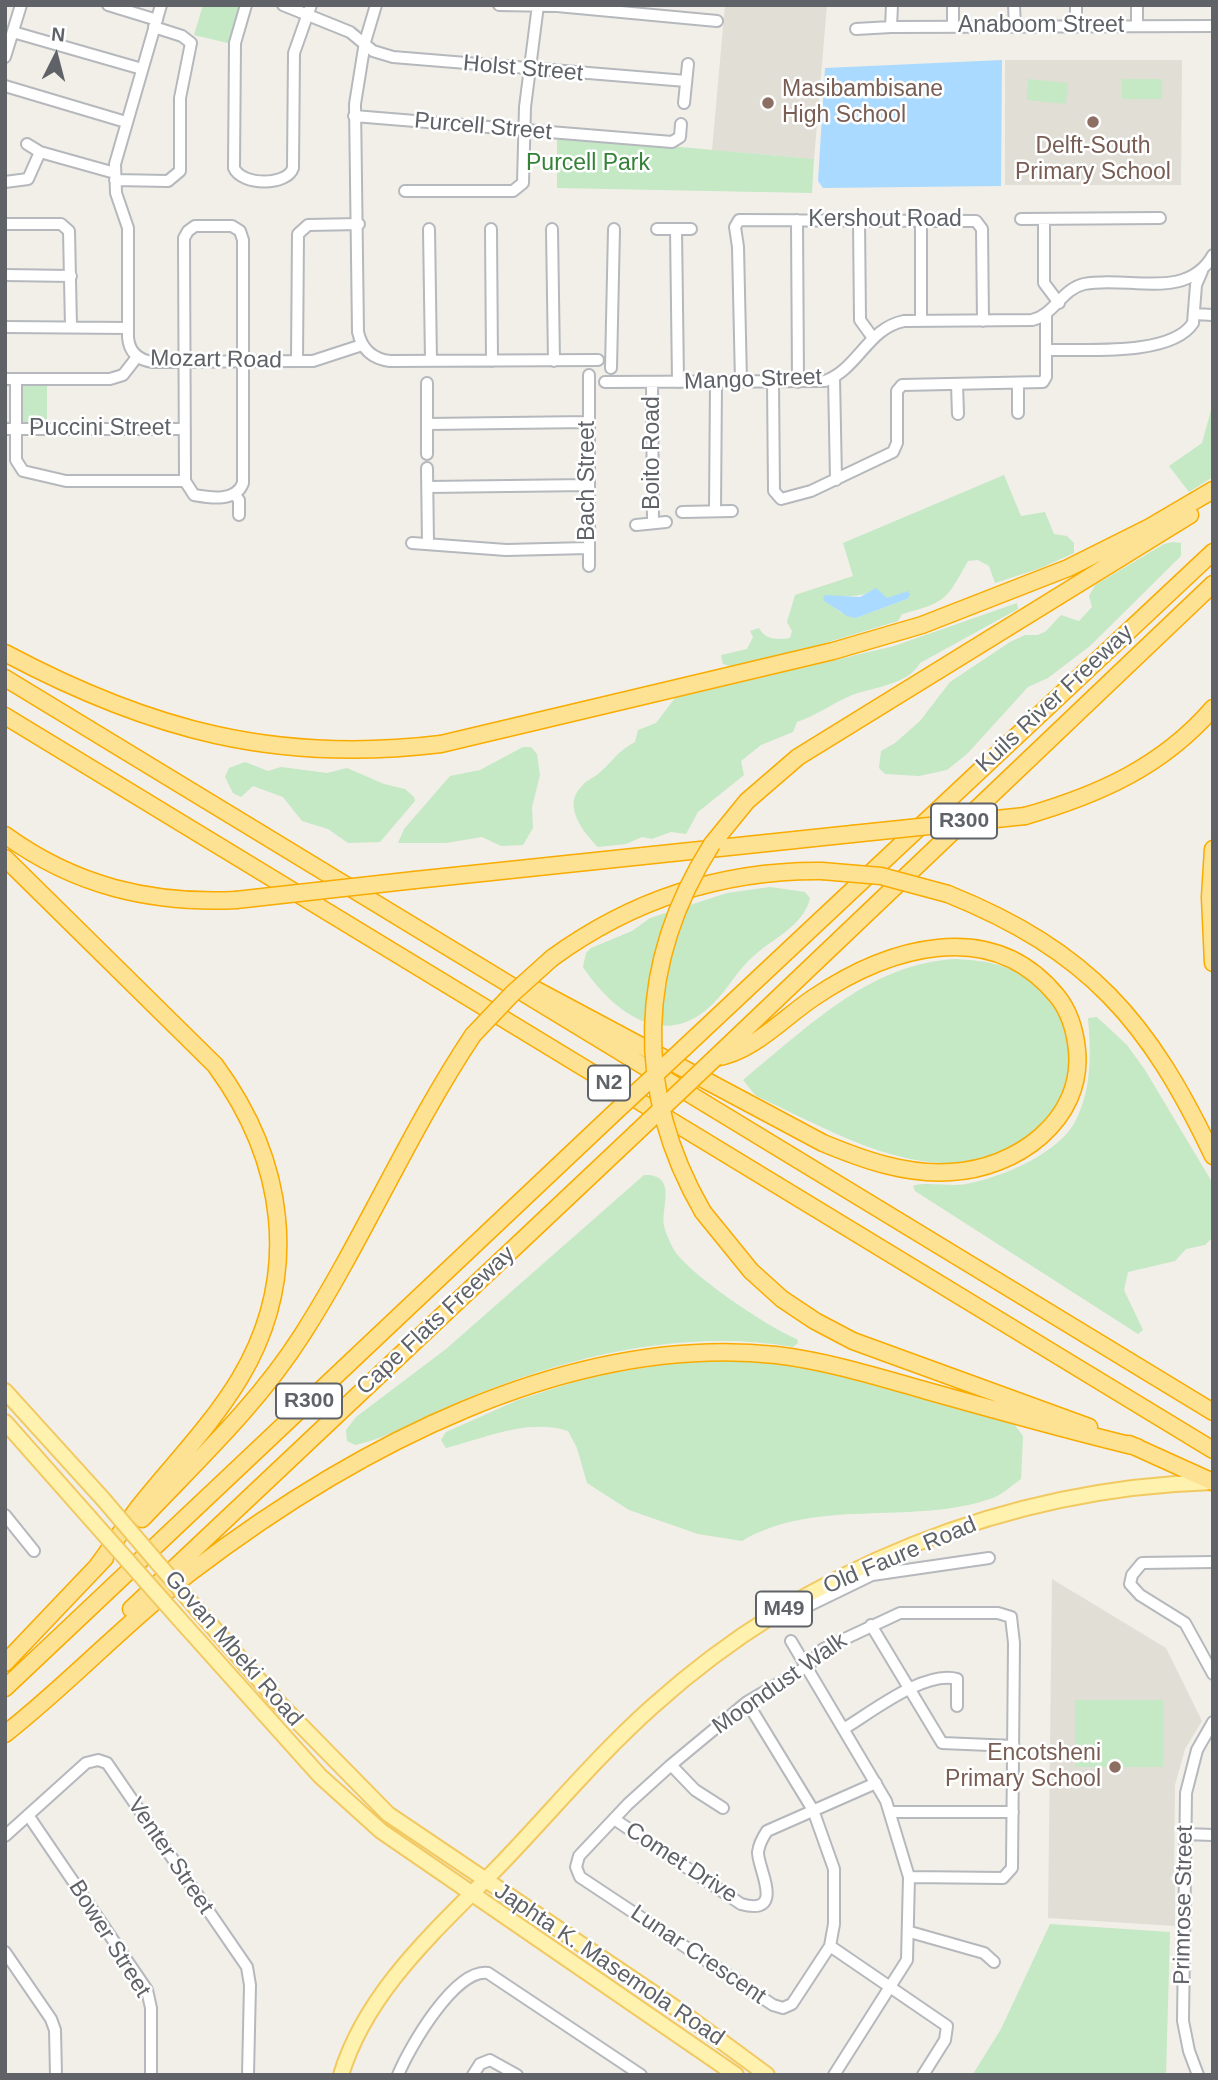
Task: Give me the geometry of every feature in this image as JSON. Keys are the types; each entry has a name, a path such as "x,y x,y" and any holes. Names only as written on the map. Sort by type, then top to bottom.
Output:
{"highway":[{"path":"5,653 105,702 212,736 322,750 375,750 441,744 834,651 922,625 1068,568 1150,527 1213,490"},
{"path":"1213,501 798,757 774,775 729,821 689,883 667,935 655,992 652,1049 660,1107 680,1167 703,1212 751,1271 782,1299 815,1321 853,1341 1054,1412 1213,1482"},
{"name":"Kuils River Freeway","path":"684,1048 1213,552"},
{"name":"Kuils River Freeway","path":"715,1058 1213,584"},
{"name":"N2","path":"5,678 1213,1412"},
{"path":"5,835 55,867 100,886 176,900 236,900 1025,816 1094,795 1132,775 1186,736 1213,708"},
{"name":"N2","path":"5,716 1213,1450"},
{"path":"1213,849 1210,897 1213,963"},
{"path":"5,858 215,1065 240,1101 257,1135 276,1205 278,1241 273,1292 265,1322 247,1365 218,1411 138,1509 99,1565"},
{"path":"5,1663 241,1415 287,1358 328,1291 435,1095 474,1035 512,994 552,958 605,922 671,894 739,876 822,871 881,876 948,894 1020,926 1064,956 1102,988 1149,1041 1169,1070 1213,1156"},
{"path":"466,959 533,988 823,1143 892,1167 922,1172 968,1171 986,1167 1022,1151 1052,1126 1062,1112 1074,1086 1078,1058 1071,1018 1041,978 1010,958 989,951 939,947 910,952 870,965 812,999 741,1051 715,1058"},
{"name":"Cape Flats Freeway","path":"5,1688 684,1048"},
{"name":"Cape Flats Freeway","path":"5,1731 715,1058"},
{"path":"5,1731 190,1573 323,1482 470,1408 579,1370 618,1360 680,1353 778,1355 848,1369 1137,1447"}],"main road":[{"name":"Govan Mbeki Road","path":"5,1391 103,1499 280,1704 388,1814 485,1881"},
{"name":"Govan Mbeki Road","path":"5,1422 343,1799 401,1846 471,1895"},
{"name":"Old Faure Road","path":"485,1881 654,1704 725,1648 785,1608 858,1569 949,1531 1047,1502 1134,1488 1213,1482"},
{"name":"M49","path":"341,2075 355,2035 376,2000 485,1881"},
{"name":"Japhta K. Masemola Road","path":"485,1881 682,2013 767,2075"},
{"name":"Japhta K. Masemola Road","path":"471,1895 736,2075"}],"street":[{"path":"5,57 21,5"},
{"path":"27,144 40,152 115,177 168,181 180,171 180,98 191,43 156,24 108,5"},
{"name":"Mozart Road","path":"161,5 127,122 115,177 117,197 128,228 129,346 137,357 153,362 244,362 313,361 362,345"},
{"path":"246,5 235,43 234,169 237,175 246,179 282,179 292,171 294,53 309,9"},
{"path":"284,5 309,9 365,42"},
{"path":"376,5 365,42 354,116 359,224 358,332 362,345 381,359 575,361 606,365 624,382"},
{"path":"499,5 557,6 718,21"},
{"path":"891,27 892,5"},
{"path":"953,5 953,27"},
{"path":"1014,5 1014,27"},
{"path":"1076,5 1076,26"},
{"path":"1137,5 1137,26"},
{"path":"405,191 513,191 523,183 524,131 537,7"},
{"name":"Anaboom Street","path":"856,29 1213,26"},
{"path":"13,32 142,69"},
{"name":"Holst Street","path":"365,42 373,51 393,57 686,82"},
{"path":"684,103 688,64"},
{"path":"5,86 127,122"},
{"name":"Purcell Street","path":"354,116 672,142 679,139 681,124"},
{"path":"5,182 29,179 40,152"},
{"path":"1021,219 1160,218"},
{"name":"Kershout Road","path":"741,382 735,224 739,220 973,220 980,224 983,321"},
{"path":"797,220 798,383"},
{"path":"859,220 859,320 873,338"},
{"path":"920,220 921,321"},
{"path":"1044,220 1044,283 1059,303"},
{"path":"5,224 64,226 71,239 71,327"},
{"path":"297,361 298,234 308,225 359,224"},
{"path":"195,226 232,226 243,235 243,483 235,495 198,496 189,491 185,481 184,239 188,231 195,226"},
{"path":"429,229 431,361"},
{"path":"491,229 492,361"},
{"path":"552,229 554,361"},
{"path":"589,373 606,365 614,339 614,229"},
{"path":"657,229 691,229"},
{"path":"676,229 678,382"},
{"path":"1046,350 1145,348 1188,330 1194,314 1196,285 1213,255"},
{"path":"773,383 775,494 784,498 811,491 895,450 897,391 902,385 1041,384 1045,381 1046,315 1076,287 1084,284 1178,282 1194,278 1204,269"},
{"path":"5,275 71,276"},
{"path":"1194,314 1213,315"},
{"name":"Mango Street","path":"603,383 798,383 834,377 889,325 921,321 1032,320 1046,315"},
{"path":"5,327 128,328"},
{"path":"137,357 123,375 110,380 10,379 10,429 16,463 27,473 66,481 185,481"},
{"path":"575,361 603,383"},
{"name":"Bach Street","path":"587,396 603,383 606,365"},
{"name":"Bach Street","path":"589,373 589,566"},
{"path":"834,377 836,480"},
{"name":"Boito Road","path":"652,382 653,523"},
{"path":"715,511 716,382"},
{"path":"427,383 427,454"},
{"path":"957,384 958,414"},
{"path":"1018,384 1018,413"},
{"path":"427,424 588,422"},
{"name":"Puccini Street","path":"10,429 185,429"},
{"path":"428,468 428,544"},
{"path":"428,487 588,485"},
{"path":"235,495 239,500 239,515"},
{"path":"682,512 732,511"},
{"name":"Boito Road","path":"636,525 666,522"},
{"path":"412,543 506,550 589,548"},
{"path":"5,1515 34,1551"},
{"path":"785,1608 802,1609 872,1575 989,1558"},
{"path":"1213,1562 1142,1563 1132,1575 1130,1584 1140,1595 1185,1623 1213,1674"},
{"name":"Moondust Walk","path":"576,1867 579,1856 671,1765 747,1702 808,1666 823,1649 887,1617 912,1612 998,1613 1011,1617 1014,1622 1014,1860 1010,1874 992,1878 909,1877"},
{"path":"871,1625 942,1743 1014,1746"},
{"path":"791,1641 845,1728 891,1812 909,1877 910,1932 907,1960 892,1988 834,2075"},
{"path":"845,1728 909,1690 934,1679 954,1678 957,1682 957,1706"},
{"name":"Lunar Crescent","path":"576,1867 580,1877 778,2008 792,2004 830,1946 835,1924 834,1869 813,1810 747,1702"},
{"name":"Primrose Street","path":"1198,2075 1189,2051 1183,2021 1187,1781 1209,1739 1213,1722"},
{"name":"Venter Street","path":"5,1836 86,1763 97,1760 107,1763 247,1967 250,1985 248,2075"},
{"path":"671,1765 695,1790 723,1808"},
{"name":"Comet Drive","path":"614,1819 741,1904 753,1906 764,1899 768,1889 758,1855 763,1836 773,1827 876,1783"},
{"path":"891,1812 1013,1812"},
{"name":"Bower Street","path":"28,1815 148,1990 151,2008 151,2075"},
{"path":"1185,1835 1213,1835"},
{"path":"910,1932 984,1953 994,1962"},
{"path":"830,1946 947,2026 945,2040 923,2075"},
{"path":"5,1952 51,2019 55,2031 55,2075"},
{"path":"398,2075 423,2027 470,1976 482,1972 488,1973 641,2075"},
{"path":"473,2075 480,2064 490,2060 517,2075"}],"shaded area":[{"name":"Masibambisane High School","path":"725,5 827,5 814,159 712,150"},
{"name":"Delft-South Primary School","path":"1005,60 1182,60 1181,185 1005,185"},
{"name":"Encotsheni Primary School","path":"1052,1579 1166,1648 1202,1721 1185,1749 1175,1785 1174,1873 1170,1879 1175,1882 1175,1926 1048,1918"}],"green space":[{"path":"203,5 243,5 232,44 194,35"},
{"path":"1028,79 1068,83 1066,104 1027,100"},
{"path":"1122,79 1162,79 1162,99 1122,99"},
{"name":"Purcell Park","path":"557,136 814,159 812,193 557,188"},
{"path":"25,382 47,382 47,426 21,423 21,385"},
{"path":"1213,403 1213,477 1189,492 1169,466 1202,443"},
{"path":"1004,475 1021,516 1045,512 1054,534 1067,536 1074,543 1074,553 1041,568 995,583 989,566 978,560 968,561 944,598 902,614 898,621 802,650 730,666 723,664 721,655 747,649 753,637 750,631 759,628 772,638 790,638 792,631 787,622 795,595 853,576 843,543","holes":["873,590 887,598 907,599 856,618 840,612 828,602 838,597 860,595"]},
{"path":"1181,543 1181,556 1090,646 1048,678 1028,687 967,754 947,770 919,776 885,774 879,768 881,751 895,743 920,721 950,682 1010,642 1025,635 1038,635 1046,631 1061,615 1079,621 1092,607 1089,596 1095,585 1164,544"},
{"path":"1017,603 1018,609 920,663 899,681 845,698 797,722 793,732 761,745 741,761 744,775 698,812 686,834 671,832 652,839 642,837 626,844 598,847 581,827 574,811 576,794 583,785 635,742 638,730 656,723 675,698 894,646"},
{"path":"523,747 531,747 537,754 540,775 532,807 533,828 523,845 501,846 482,837 446,843 398,843 404,829 450,776 480,770"},
{"path":"245,762 268,771 281,767 327,773 347,768 384,784 405,789 415,801 380,842 348,843 328,829 302,821 283,797 253,786 241,797 233,793 225,777 229,768"},
{"path":"770,887 805,892 810,898 802,916 749,960 713,1004 688,1021 671,1026 637,1018 621,1009 607,996 583,967 586,953 591,948 632,931 650,918 727,893"},
{"path":"956,959 999,965 1021,975 1039,988 1054,1006 1064,1026 1069,1047 1069,1070 1064,1092 1043,1127 1018,1146 972,1161 940,1163 916,1160 845,1138 756,1096 743,1080 816,1020 868,985 895,972 925,963"},
{"path":"1097,1017 1127,1045 1145,1070 1212,1182 1213,1237 1205,1245 1186,1249 1175,1261 1128,1272 1124,1290 1143,1330 1138,1334 915,1191 913,1186 960,1185 980,1181 1012,1170 1057,1143 1068,1132 1081,1108 1088,1083 1088,1018"},
{"path":"644,1175 654,1176 661,1180 664,1186 665,1228 673,1248 683,1261 731,1300 797,1339 798,1343 793,1347 709,1341 667,1344 583,1359 502,1385 369,1441 355,1445 347,1441 346,1430 356,1417 446,1349"},
{"path":"692,1360 774,1362 836,1375 1014,1424 1023,1436 1021,1479 994,1498 959,1507 832,1515 771,1528 742,1541 698,1534 629,1510 587,1483 577,1448 568,1431 522,1428 446,1448 441,1440 446,1432 518,1400 593,1376"},
{"path":"1075,1700 1163,1700 1163,1767 1075,1767"},
{"path":"1050,1924 1170,1932 1166,2075 973,2074 1001,2029"}],"water":[{"path":"1002,60 1001,186 823,188 818,181 825,68"},
{"path":"876,588 887,598 908,591 910,595 907,599 856,618 847,616 823,600 825,595 860,597"}],"place":[{"name":"Masibambisane High School","path":"768,103"},
{"name":"Delft-South Primary School","path":"1093,122"},
{"name":"Encotsheni Primary School","path":"1115,1767"}]}
